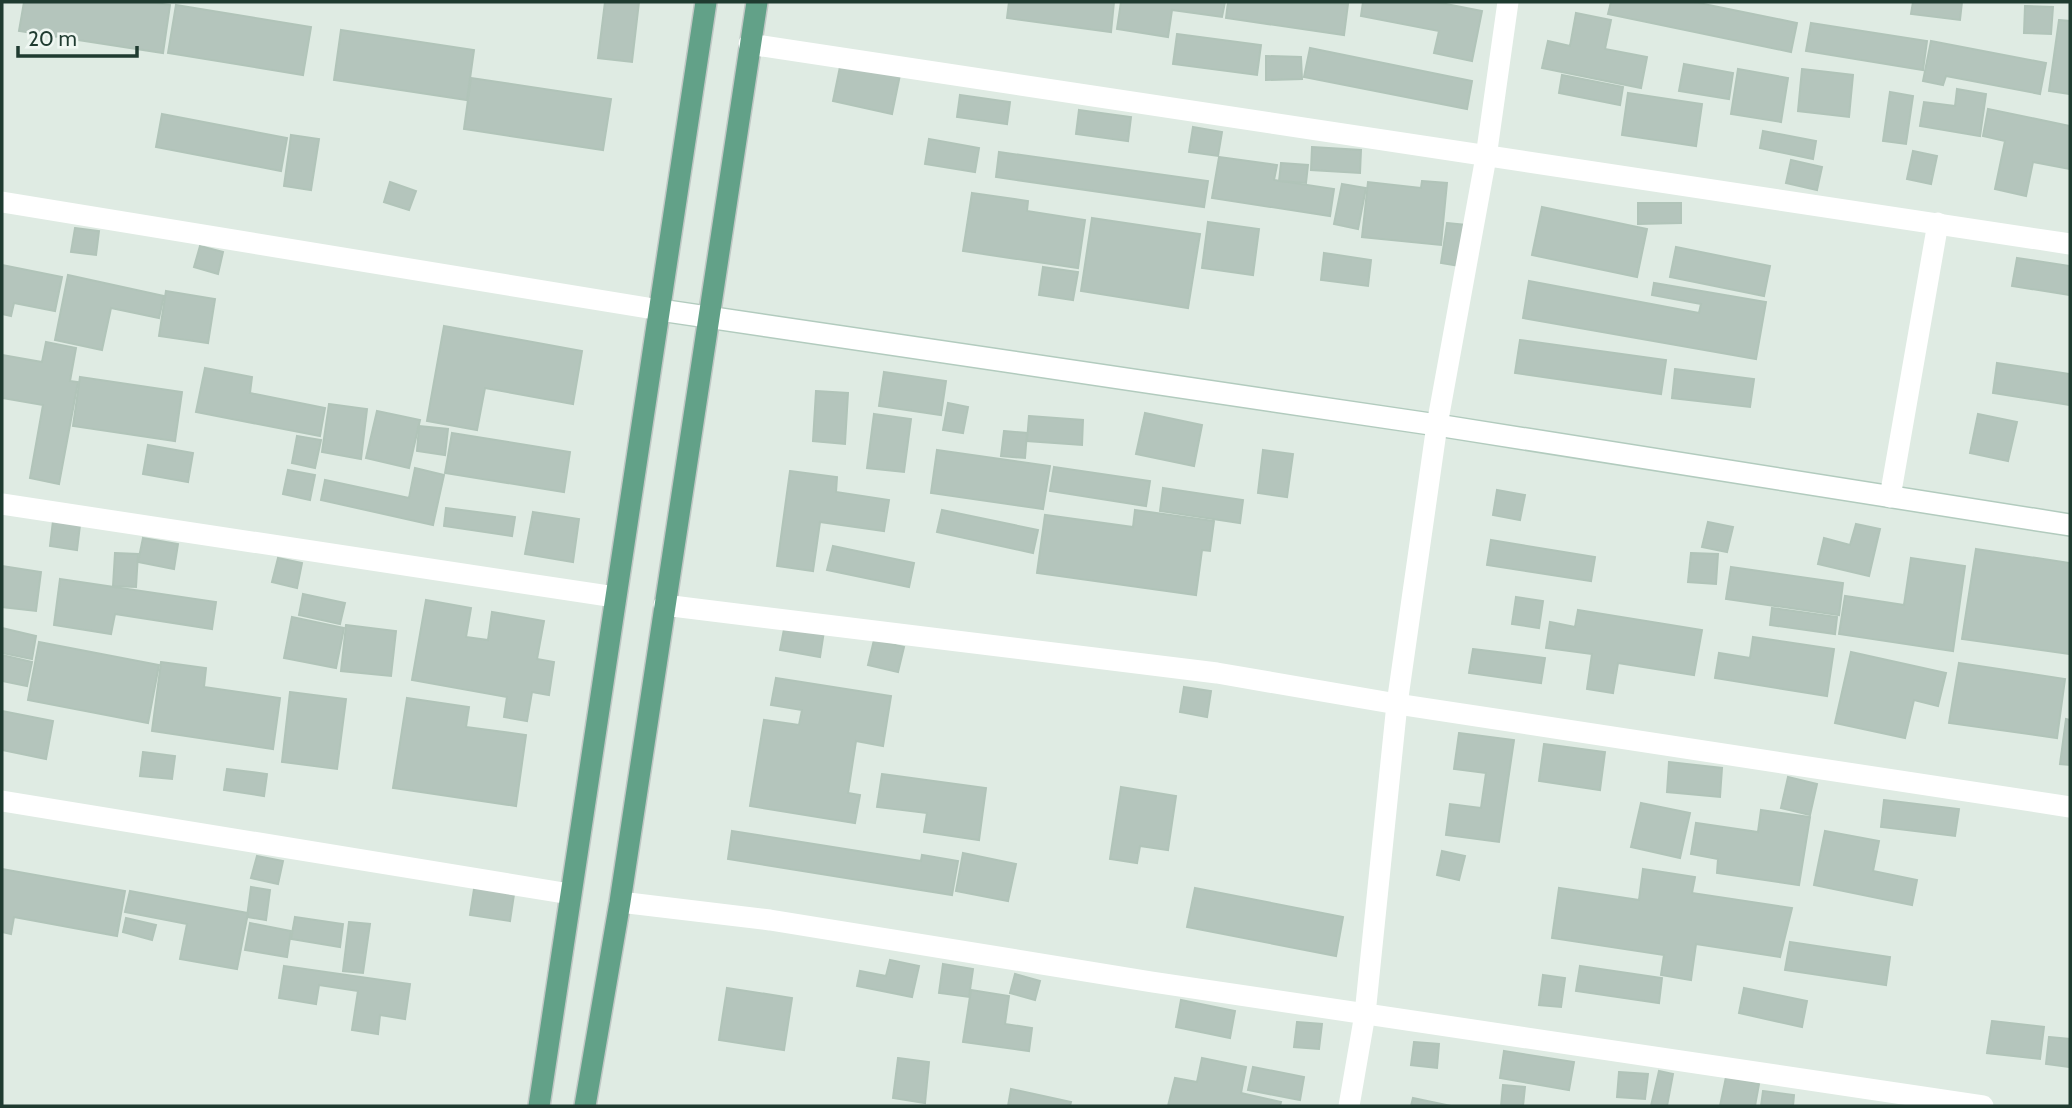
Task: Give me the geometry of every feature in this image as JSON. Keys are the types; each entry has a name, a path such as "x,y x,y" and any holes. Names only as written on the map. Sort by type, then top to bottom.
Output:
{"main road":[{"path":"539,1106 706,2"},
{"path":"585,1106 620,902 757,2"}],"street":[{"path":"1349,1106 1365,1014 1398,704 1437,425 1486,157 1508,2"},
{"path":"749,44 2070,244"},
{"path":"2,202 660,310 1437,425 2070,525"},
{"path":"1890,497 1938,223"},
{"path":"2,504 615,597"},
{"path":"664,604 1217,673 1398,704 2070,807"},
{"path":"2,801 570,894"},
{"path":"620,902 770,920 1365,1014 1983,1106"}],"building":[{"path":"24,2 149,2 170,5 163,53 19,31"},
{"path":"605,2 639,2 632,62 598,58"},
{"path":"1009,2 1114,2 1111,32 1007,18"},
{"path":"1121,2 1225,2 1222,17 1172,10 1168,37 1117,29"},
{"path":"1228,2 1348,4 1344,35 1226,18"},
{"path":"1363,2 1436,2 1482,11 1472,61 1434,53 1439,31 1361,16"},
{"path":"1611,2 1694,2 1797,23 1791,52 1608,14"},
{"path":"1913,2 1962,2 1960,20 1911,14"},
{"path":"176,5 311,27 303,75 168,53"},
{"path":"2025,6 2053,7 2051,34 2024,33"},
{"path":"1576,13 1611,20 1605,49 1647,57 1641,88 1542,68 1548,41 1570,46"},
{"path":"2059,20 2070,21 2070,94 2049,91"},
{"path":"1811,23 1927,41 1923,70 1806,51"},
{"path":"341,30 474,50 467,100 334,80"},
{"path":"1177,34 1261,45 1257,75 1173,64"},
{"path":"1931,41 2046,63 2040,94 1946,76 1943,85 1923,81"},
{"path":"1310,48 1472,81 1467,109 1304,77"},
{"path":"1266,56 1301,57 1302,79 1266,80"},
{"path":"842,57 901,70 892,114 833,101"},
{"path":"1684,64 1733,73 1729,99 1679,91"},
{"path":"1738,69 1788,78 1781,122 1731,114"},
{"path":"1802,69 1853,75 1849,117 1798,111"},
{"path":"1562,75 1623,87 1620,105 1559,93"},
{"path":"471,78 611,99 603,150 464,129"},
{"path":"1957,89 1986,94 1980,136 1920,126 1924,102 1955,106"},
{"path":"1890,92 1913,96 1906,144 1883,141"},
{"path":"1628,93 1702,104 1696,146 1622,135"},
{"path":"960,95 1010,102 1007,124 957,117"},
{"path":"1988,109 2070,126 2070,169 2033,162 2026,196 1995,189 2005,141 1983,136"},
{"path":"1079,110 1131,117 1128,141 1076,134"},
{"path":"162,114 287,138 281,171 156,147"},
{"path":"1193,127 1222,132 1218,156 1189,152"},
{"path":"1763,131 1816,141 1813,159 1760,148"},
{"path":"291,135 319,139 311,190 284,186"},
{"path":"929,139 979,148 975,172 925,164"},
{"path":"1312,147 1361,150 1360,173 1311,170"},
{"path":"1913,151 1937,156 1931,184 1907,179"},
{"path":"999,152 1208,181 1204,207 996,177"},
{"path":"1219,157 1277,165 1274,180 1334,189 1330,216 1212,198"},
{"path":"1791,160 1822,167 1817,190 1786,183"},
{"path":"1281,163 1308,165 1306,183 1279,181"},
{"path":"1422,181 1447,183 1441,245 1362,237 1368,182 1421,188"},
{"path":"390,182 416,191 409,210 384,202"},
{"path":"1342,184 1366,188 1358,229 1334,224"},
{"path":"972,193 1028,201 1027,211 1085,220 1078,268 963,251"},
{"path":"1638,203 1681,203 1681,223 1638,224"},
{"path":"1542,207 1647,229 1637,277 1532,255"},
{"path":"1092,218 1200,234 1188,308 1081,291"},
{"path":"1208,222 1259,229 1253,275 1202,268"},
{"path":"1447,223 1466,225 1460,266 1441,263"},
{"path":"75,228 99,231 96,255 71,252"},
{"path":"200,246 223,252 218,274 194,267"},
{"path":"1676,247 1770,266 1764,296 1670,277"},
{"path":"1324,253 1371,260 1368,286 1321,280"},
{"path":"2017,258 2070,266 2070,295 2012,286"},
{"path":"2,265 62,277 55,311 14,303 11,316 2,314"},
{"path":"1043,267 1078,272 1073,300 1039,295"},
{"path":"68,275 164,296 159,318 111,308 102,350 55,340"},
{"path":"1529,281 1699,313 1701,304 1652,295 1654,283 1766,302 1756,359 1523,318"},
{"path":"166,291 215,299 208,343 159,336"},
{"path":"444,326 582,351 573,404 485,388 477,430 427,421"},
{"path":"1520,340 1666,360 1661,394 1515,373"},
{"path":"46,342 76,348 70,381 78,382 59,484 30,478 43,405 2,398 2,355 42,362"},
{"path":"1997,363 2070,374 2070,405 1993,393"},
{"path":"205,368 252,377 250,393 325,408 320,436 196,412"},
{"path":"1675,369 1754,379 1750,407 1672,398"},
{"path":"884,372 946,381 941,415 879,406"},
{"path":"80,377 182,392 175,441 73,426"},
{"path":"816,391 848,393 845,444 813,441"},
{"path":"948,403 968,407 963,433 943,430"},
{"path":"329,404 367,409 361,459 322,452"},
{"path":"377,411 420,420 409,468 366,458"},
{"path":"1145,413 1202,425 1194,466 1136,454"},
{"path":"874,414 911,419 904,472 867,468"},
{"path":"1978,414 2017,422 2008,461 1970,453"},
{"path":"1029,416 1083,420 1082,445 1027,441"},
{"path":"419,426 448,429 445,455 417,451"},
{"path":"1004,431 1027,433 1025,458 1001,456"},
{"path":"452,433 570,452 564,492 445,473"},
{"path":"297,436 321,440 315,468 292,463"},
{"path":"148,445 193,453 188,482 143,474"},
{"path":"937,450 1050,466 1043,509 931,493"},
{"path":"1263,450 1293,454 1287,497 1258,493"},
{"path":"1054,467 1150,481 1146,506 1050,491"},
{"path":"415,468 444,475 433,525 321,500 325,480 409,498"},
{"path":"288,470 315,475 310,500 283,494"},
{"path":"790,471 837,477 836,492 889,500 884,531 820,522 813,571 777,566"},
{"path":"1163,488 1243,500 1240,523 1160,511"},
{"path":"1497,490 1525,495 1520,520 1493,515"},
{"path":"446,508 515,517 512,536 444,526"},
{"path":"942,510 1038,530 1033,553 937,532"},
{"path":"1135,510 1214,521 1210,551 1202,550 1196,595 1037,573 1045,515 1133,527"},
{"path":"533,512 579,519 573,562 525,554"},
{"path":"53,521 80,525 77,550 50,546"},
{"path":"1708,522 1733,527 1727,552 1702,547"},
{"path":"1856,524 1880,529 1869,576 1818,564 1824,538 1850,545"},
{"path":"143,538 178,544 174,569 138,562"},
{"path":"1491,540 1595,557 1591,581 1487,565"},
{"path":"833,546 914,563 909,587 827,570"},
{"path":"1976,549 2070,563 2070,654 1962,639"},
{"path":"115,553 138,554 136,587 113,586"},
{"path":"1691,553 1718,554 1716,584 1688,582"},
{"path":"278,558 302,563 297,588 272,582"},
{"path":"1911,558 1965,566 1953,651 1839,634 1845,596 1904,605"},
{"path":"2,566 41,572 36,611 2,607"},
{"path":"1731,567 1843,583 1839,615 1726,599"},
{"path":"60,579 216,602 212,629 115,614 111,634 54,625"},
{"path":"303,594 345,603 340,624 299,615"},
{"path":"1516,597 1543,601 1539,628 1512,624"},
{"path":"426,600 471,608 466,637 488,640 492,612 544,621 537,659 554,662 549,695 532,692 527,721 504,717 507,697 412,680"},
{"path":"1772,608 1837,617 1835,634 1770,625"},
{"path":"1578,610 1702,630 1694,675 1618,663 1613,693 1587,689 1592,654 1546,648 1550,622 1575,627"},
{"path":"292,617 344,628 336,668 284,658"},
{"path":"785,624 824,631 820,657 780,650"},
{"path":"346,625 396,631 391,676 341,671"},
{"path":"2,628 36,636 32,659 2,653"},
{"path":"1753,637 1834,649 1827,696 1715,678 1719,653 1750,658"},
{"path":"874,640 904,647 898,672 868,665"},
{"path":"39,642 159,665 148,723 28,700"},
{"path":"1473,649 1545,658 1541,683 1469,673"},
{"path":"1851,652 1946,673 1938,706 1914,700 1905,738 1835,723"},
{"path":"2,655 32,662 27,686 2,681"},
{"path":"161,662 206,668 204,687 280,698 273,749 152,731"},
{"path":"1959,663 2065,679 2057,738 1949,723"},
{"path":"776,678 891,696 883,746 856,741 848,793 860,795 855,823 750,806 764,720 799,725 802,710 771,705"},
{"path":"1184,687 1211,691 1207,717 1180,712"},
{"path":"290,692 346,699 337,769 282,762"},
{"path":"407,698 469,707 466,727 526,735 516,806 393,788"},
{"path":"2,711 53,721 46,759 2,750"},
{"path":"2066,719 2070,720 2070,765 2060,764"},
{"path":"1459,733 1514,740 1499,842 1446,835 1450,804 1481,808 1486,773 1454,769"},
{"path":"1544,744 1605,752 1600,790 1539,781"},
{"path":"143,752 175,756 172,779 140,776"},
{"path":"1669,762 1722,768 1720,797 1667,792"},
{"path":"227,769 267,774 264,796 224,790"},
{"path":"882,774 986,788 979,840 924,832 927,813 877,807"},
{"path":"1788,777 1817,784 1810,815 1781,808"},
{"path":"1121,787 1176,796 1168,850 1140,846 1137,863 1110,859"},
{"path":"1884,800 1959,809 1955,836 1881,827"},
{"path":"1641,803 1690,813 1680,858 1631,847"},
{"path":"1761,810 1810,817 1799,885 1717,873 1718,859 1691,854 1696,823 1758,832"},
{"path":"732,831 921,861 922,855 958,861 952,895 728,859"},
{"path":"1825,831 1879,841 1873,871 1917,880 1912,905 1814,885"},
{"path":"1442,851 1465,856 1459,880 1437,875"},
{"path":"963,853 1016,864 1008,901 956,891"},
{"path":"257,856 283,861 278,884 251,878"},
{"path":"2,869 125,891 117,936 14,917 11,934 2,932"},
{"path":"1643,869 1695,877 1692,893 1792,908 1780,957 1696,944 1691,980 1661,975 1664,955 1552,938 1559,888 1639,900"},
{"path":"476,876 516,881 510,921 470,915"},
{"path":"251,887 270,890 266,920 247,917"},
{"path":"1195,888 1343,917 1336,956 1187,927"},
{"path":"130,891 248,913 237,969 180,959 187,924 125,912"},
{"path":"295,917 343,924 340,947 291,939"},
{"path":"126,918 156,925 152,940 123,932"},
{"path":"349,922 370,924 363,973 343,971"},
{"path":"250,923 291,931 287,957 245,950"},
{"path":"1790,942 1890,957 1886,985 1785,970"},
{"path":"890,960 919,966 912,997 857,986 860,971 886,976"},
{"path":"943,964 973,969 969,997 939,993"},
{"path":"284,966 410,984 405,1019 380,1015 378,1034 352,1030 358,991 319,985 316,1004 279,998"},
{"path":"1580,966 1662,978 1659,1003 1576,991"},
{"path":"1015,974 1040,981 1035,1000 1010,993"},
{"path":"1543,975 1565,978 1561,1007 1539,1005"},
{"path":"727,988 792,998 784,1050 719,1040"},
{"path":"1744,988 1807,1001 1802,1027 1739,1013"},
{"path":"971,990 1009,996 1005,1024 1032,1028 1029,1051 963,1042"},
{"path":"1181,1000 1235,1011 1230,1038 1176,1027"},
{"path":"1992,1021 2044,1027 2040,1059 1987,1053"},
{"path":"1297,1022 1322,1024 1319,1049 1294,1047"},
{"path":"2049,1037 2070,1039 2070,1067 2046,1064"},
{"path":"1414,1042 1439,1044 1437,1068 1411,1065"},
{"path":"1504,1051 1574,1062 1569,1090 1500,1078"},
{"path":"898,1058 929,1062 925,1103 893,1098"},
{"path":"1202,1058 1246,1067 1241,1093 1281,1102 1280,1106 1168,1106 1175,1078 1197,1082"},
{"path":"1253,1067 1304,1077 1300,1100 1248,1090"},
{"path":"1659,1071 1673,1074 1667,1106 1651,1106"},
{"path":"1619,1072 1648,1074 1645,1099 1617,1097"},
{"path":"1726,1077 1759,1084 1755,1106 1720,1106"},
{"path":"1503,1085 1525,1087 1523,1106 1501,1106"},
{"path":"1011,1089 1071,1102 1070,1106 1008,1106"},
{"path":"1763,1091 1794,1095 1793,1106 1761,1106"},
{"path":"1413,1098 1451,1106 1411,1106"}]}
